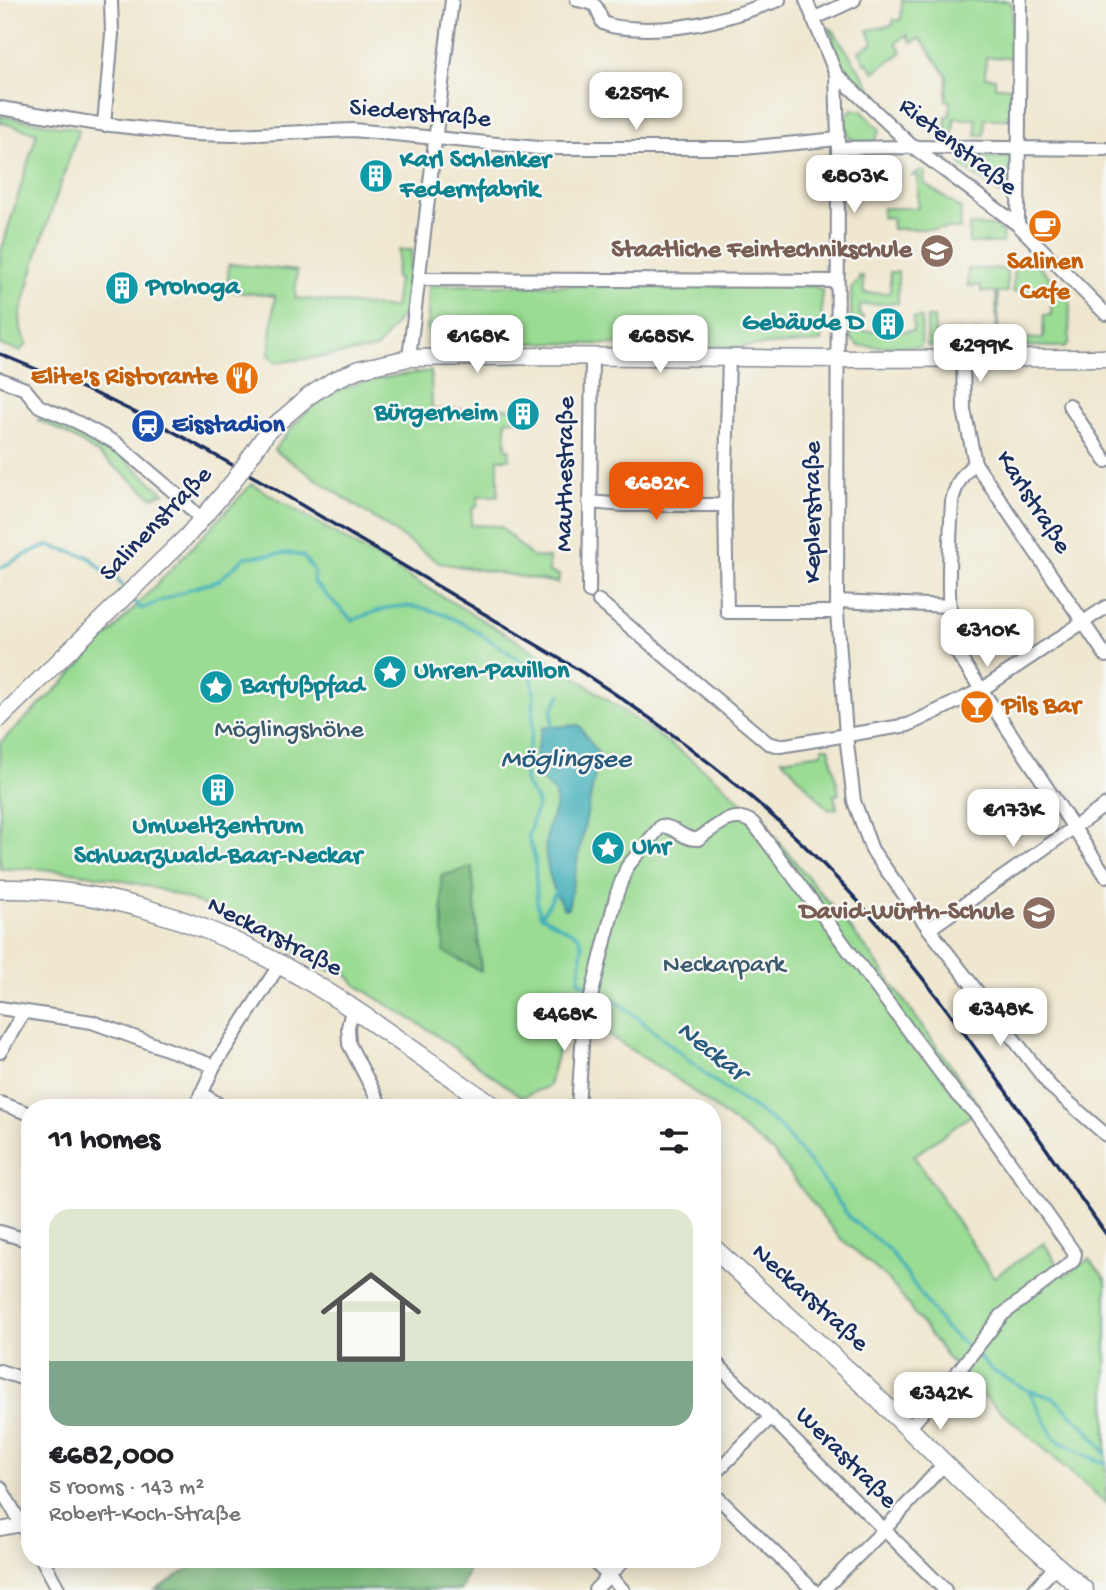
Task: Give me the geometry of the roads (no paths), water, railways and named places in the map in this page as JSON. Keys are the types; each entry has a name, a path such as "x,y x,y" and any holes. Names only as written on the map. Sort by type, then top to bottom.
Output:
{"main road":[{"name":"Neckarstraße","path":"0,889 53,892 118,901 197,925 280,964 483,1099"},
{"name":"Neckarstraße","path":"721,1257 909,1428 990,1508 1084,1590"}],"street":[{"path":"104,125 112,34 111,0"},
{"path":"409,358 452,0"},
{"path":"577,0 596,5 601,11 603,23 608,25 662,29 723,20 779,0"},
{"name":"Rietenstraße","path":"806,0 836,74 913,147 1018,225 1106,314"},
{"path":"813,19 854,0"},
{"path":"1018,225 1020,0"},
{"name":"Keplerstraße","path":"836,74 837,607 846,735 854,801 872,850 929,929 1050,1086 1106,1135"},
{"name":"Siederstraße","path":"0,108 104,125 193,134 353,130 538,148 744,148 838,144 1106,149"},
{"path":"419,279 837,281"},
{"name":"Mauthestraße","path":"592,356 589,502 594,596 774,746 846,735"},
{"name":"Salinenstraße","path":"0,718 202,520 233,482 268,431 309,396 332,381 359,369 409,358 1106,358"},
{"path":"729,358 725,505 727,612 950,606"},
{"name":"Karlstraße","path":"963,359 964,410 975,463 1106,656"},
{"path":"0,379 25,389 39,406 116,443 175,493 202,520"},
{"path":"1069,405 1106,461"},
{"path":"975,463 963,472 955,487 953,501 950,606 957,653 1106,876"},
{"path":"589,502 624,505 725,505"},
{"path":"846,735 908,725 981,690 1106,607"},
{"path":"929,929 1106,805"},
{"path":"579,1099 583,1029 590,997 619,884 636,853 661,826 668,826 686,838 698,839 733,817 740,816 754,824 957,1095 976,1114 1075,1254 1073,1261 1002,1315 909,1428"},
{"path":"199,1099 214,1066 280,964"},
{"path":"0,1008 92,1022 214,1066"},
{"path":"352,1010 348,1027 349,1044 378,1099"},
{"path":"0,1052 24,1012"},
{"path":"201,1093 210,1099"},
{"path":"0,1103 21,1111"},
{"path":"0,1232 21,1238"},
{"name":"Werastraße","path":"721,1369 945,1590"},
{"path":"0,1371 21,1378"},
{"path":"721,1467 771,1417"},
{"path":"823,1590 883,1531 945,1463"},
{"path":"0,1487 21,1523"},
{"path":"721,1501 813,1590"},
{"path":"0,1529 21,1525"},
{"path":"1034,1590 1055,1567"},
{"path":"46,1568 59,1590"},
{"path":"600,1568 623,1590"},
{"path":"595,1590 616,1568"}],"water":[{"name":"Möglingsee","path":"579,725 599,755 568,908 564,909 551,880 546,859 546,838 556,801 551,788 538,775 535,761 542,728"}],"waterway":[{"path":"0,568 39,548 50,546 89,557 103,570 116,577 125,590"},
{"path":"132,599 141,609 218,581 245,557 289,553 303,556 314,571 313,582 352,620 393,607 430,610 466,625 530,668 534,693 532,733 524,766 526,784 538,803 528,836 535,859 540,914"},
{"name":"Neckar","path":"552,730 552,710 561,694"},
{"name":"Neckar","path":"556,892 541,916 578,935 582,946 579,981 589,986"},
{"name":"Neckar","path":"596,990 621,1004 714,1081 778,1125 818,1173 850,1218 889,1250 945,1328 970,1349"},
{"name":"Neckar","path":"976,1354 993,1371 1029,1391 1054,1438 1106,1463"},
{"name":"Neckar","path":"1031,1391 1054,1398 1089,1431 1106,1454"}],"railway":[{"path":"0,354 103,397 163,426 261,481 577,669 649,717 718,769 814,855 915,968 981,1056 1106,1234"}],"place":[{"name":"Karl Schlenker Federnfabrik","path":"376,176"},
{"name":"Salinen Cafe","path":"1045,226"},
{"name":"Staatliche Feintechnikschule","path":"937,251"},
{"name":"Prohoga","path":"122,288"},
{"name":"Gebäude D","path":"888,324"},
{"name":"Elite's Ristorante","path":"242,378"},
{"name":"Bürgerheim","path":"523,414"},
{"name":"Eisstadion","path":"148,426"},
{"name":"Uhren-Pavillon","path":"390,672"},
{"name":"Barfußpfad","path":"216,687"},
{"name":"Pils Bar","path":"977,707"},
{"name":"Umweltzentrum Schwarzwald-Baar-Neckar","path":"218,790"},
{"name":"Uhr","path":"608,848"},
{"name":"David-Würth-Schule","path":"1039,913"}],"park label":[{"name":"Möglingshöhe","path":"289,731"},
{"name":"Neckarpark","path":"724,966"}]}
